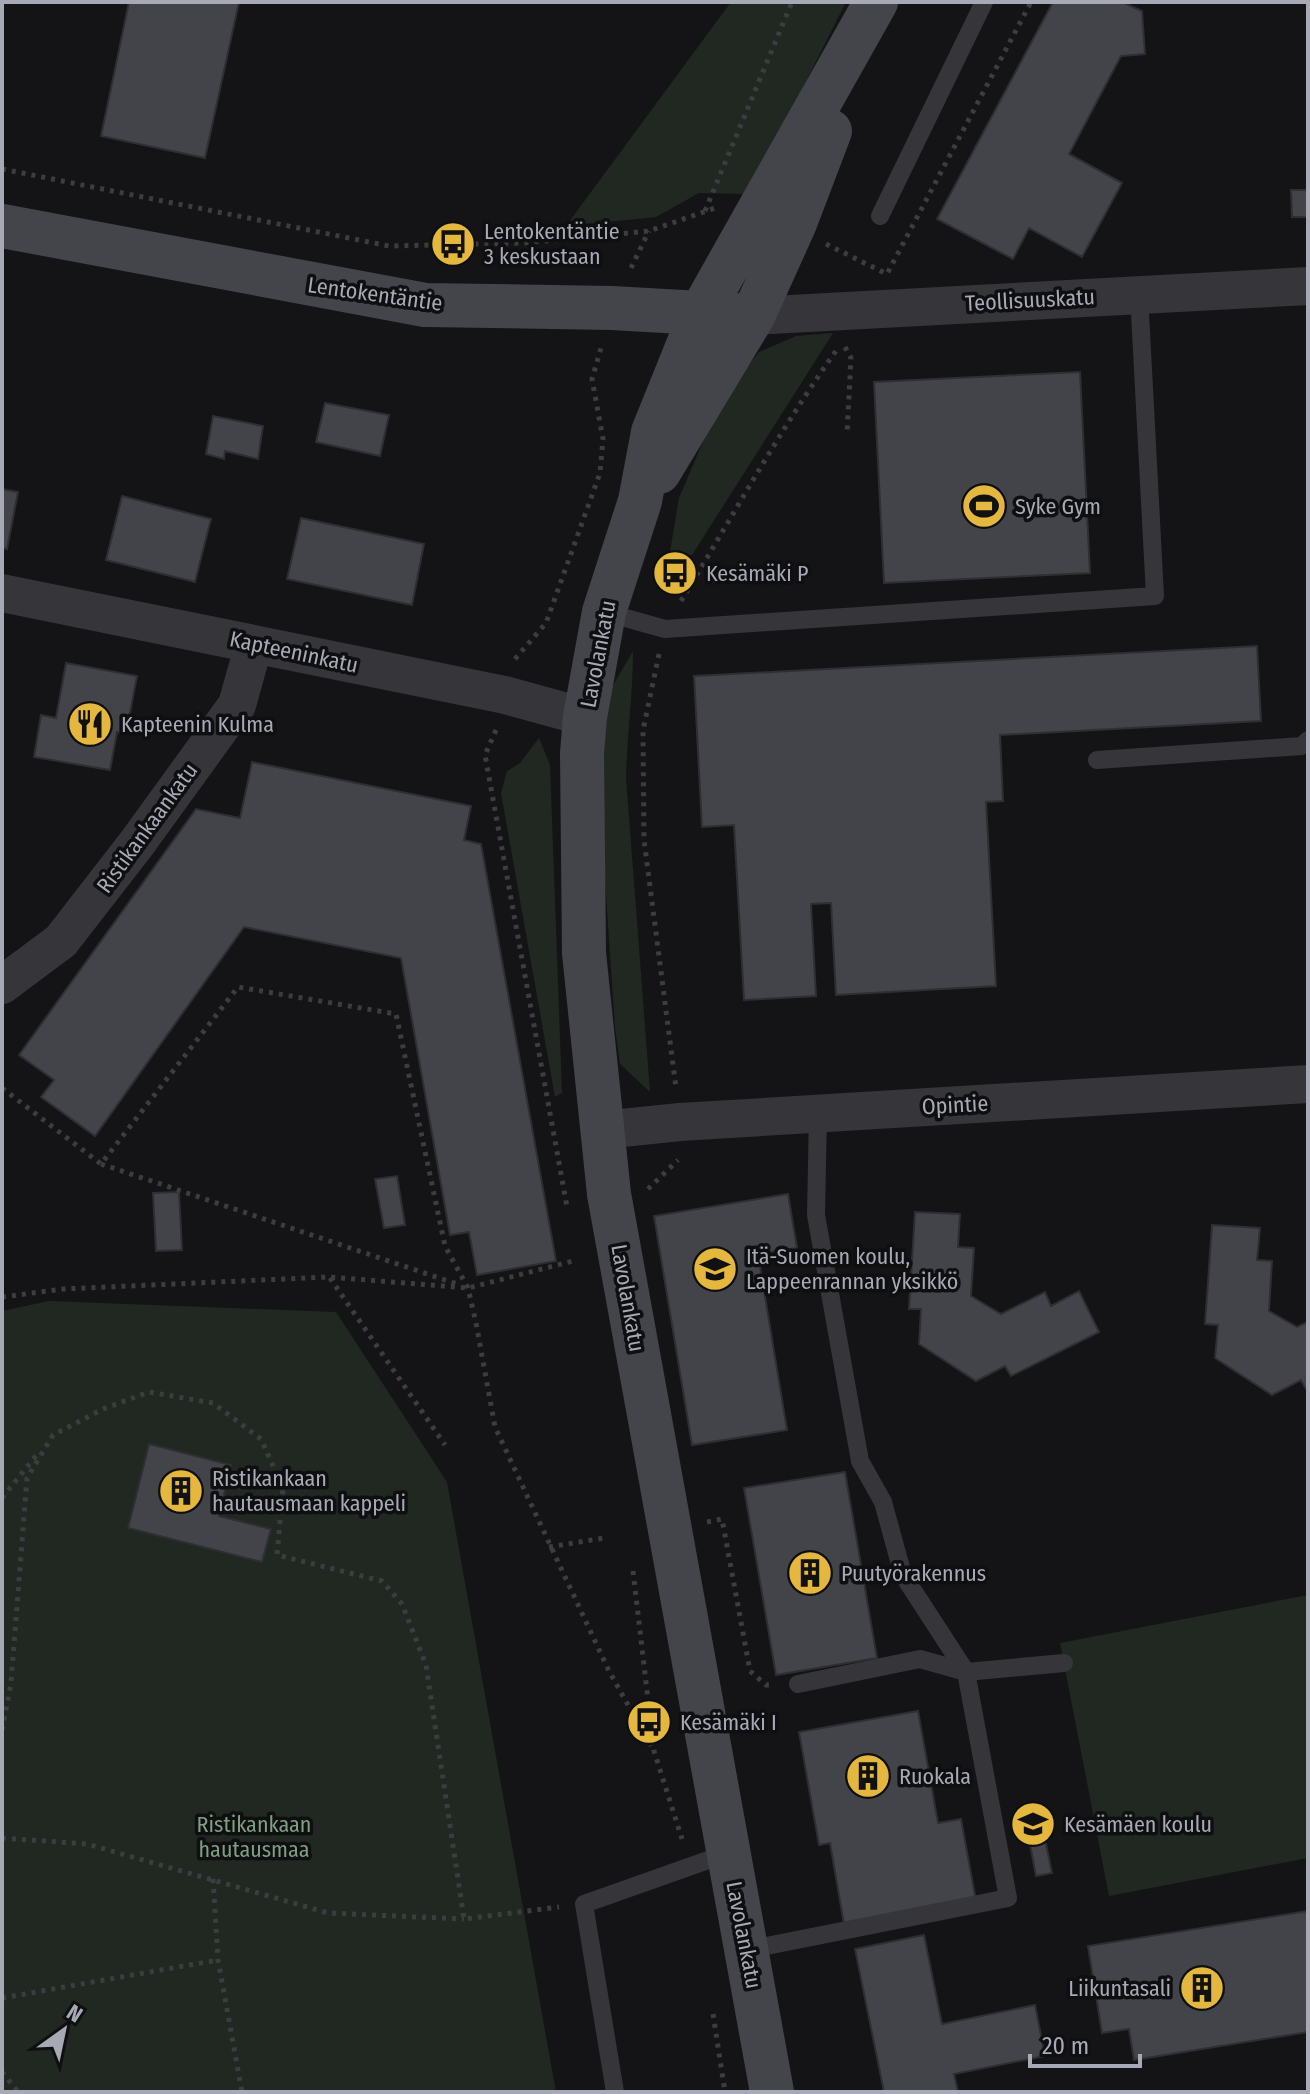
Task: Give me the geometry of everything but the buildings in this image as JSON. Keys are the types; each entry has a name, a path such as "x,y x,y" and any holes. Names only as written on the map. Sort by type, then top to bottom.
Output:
{"main road":[{"name":"Lavolankatu","path":"640,501 753,316 778,216 878,2"},
{"name":"Lavolankatu","path":"772,2092 609,1194 584,953 582,753 585,717 604,612 640,501 653,432 701,313 778,216"},
{"name":"Lentokentäntie","path":"2,226 425,305 528,305 753,316"}],"street":[{"name":"Teollisuuskatu","path":"753,316 1308,286"},
{"name":"Kapteeninkatu","path":"2,593 505,695 585,717"},
{"name":"Ristikankaankatu","path":"2,985 61,941 128,855 237,705 254,644"},
{"name":"Opintie","path":"603,1130 680,1122 1308,1084"}],"lane":[{"path":"880,216 984,2"},
{"path":"604,612 665,629 1155,596 1139,294"},
{"path":"1097,760 1302,746 1308,740"},
{"path":"746,1950 1008,1898 966,1672 903,1575 883,1502 860,1461 816,1215 818,1113"},
{"path":"798,1684 920,1659 966,1672 1064,1663"},
{"path":"615,2092 584,1904 728,1853"}],"path":[{"path":"705,211 792,2"},
{"path":"867,308 1031,2"},
{"path":"2,169 389,246 524,243 649,231 731,202 778,216 833,249 887,274"},
{"path":"640,1196 681,1157 680,1122 644,840 643,730 665,629 744,493 842,342 851,358 847,434"},
{"path":"101,1164 238,987 396,1014 445,1246 468,1288 495,1427 609,1671 654,1751"},
{"path":"2,1088 101,1164 468,1288"},
{"path":"2,1297 63,1289 329,1277 468,1288 577,1260"},
{"path":"329,1277 445,1445"},
{"path":"2,1498 53,1435 103,1409 149,1392 213,1403 261,1439 283,1488 277,1555 382,1581 402,1604 426,1665 464,1919"},
{"path":"2,1730 11,1683 27,1478 53,1435"},
{"path":"701,1523 722,1519 750,1671 766,1685 798,1684"},
{"path":"549,1547 604,1538"},
{"path":"2,1838 87,1844 328,1913 464,1919 584,1904"},
{"path":"213,1879 218,1960 242,2092"},
{"path":"2,1998 218,1960"},
{"path":"2,2072 18,2092"}],"green space":[{"path":"731,2 846,2 749,194 699,193 656,217 566,226"},
{"path":"833,333 692,555 669,558 679,498 720,402 759,352 796,336"},
{"path":"633,651 626,778 650,1092 620,1064 599,792 609,692"},
{"path":"539,738 550,765 562,1093 555,1097 501,793 507,771 520,763"},
{"name":"Ristikankaan hautausmaa","path":"49,1301 336,1312 447,1482 556,2092 2,2092 2,1311"},
{"path":"1308,1595 1308,1858 1109,1896 1060,1643"}],"place":[{"name":"Lentokentäntie 3 keskustaan","path":"453,244"},
{"name":"Syke Gym","path":"984,506"},
{"name":"Kesämäki P","path":"675,573"},
{"name":"Kapteenin Kulma","path":"90,724"},
{"name":"Itä-Suomen koulu, Lappeenrannan yksikkö","path":"715,1269"},
{"name":"Ristikankaan hautausmaan kappeli","path":"181,1491"},
{"name":"Puutyörakennus","path":"810,1573"},
{"name":"Kesämäki I","path":"649,1722"},
{"name":"Ruokala","path":"868,1776"},
{"name":"Kesämäen koulu","path":"1033,1824"},
{"name":"Liikuntasali","path":"1202,1988"}]}
